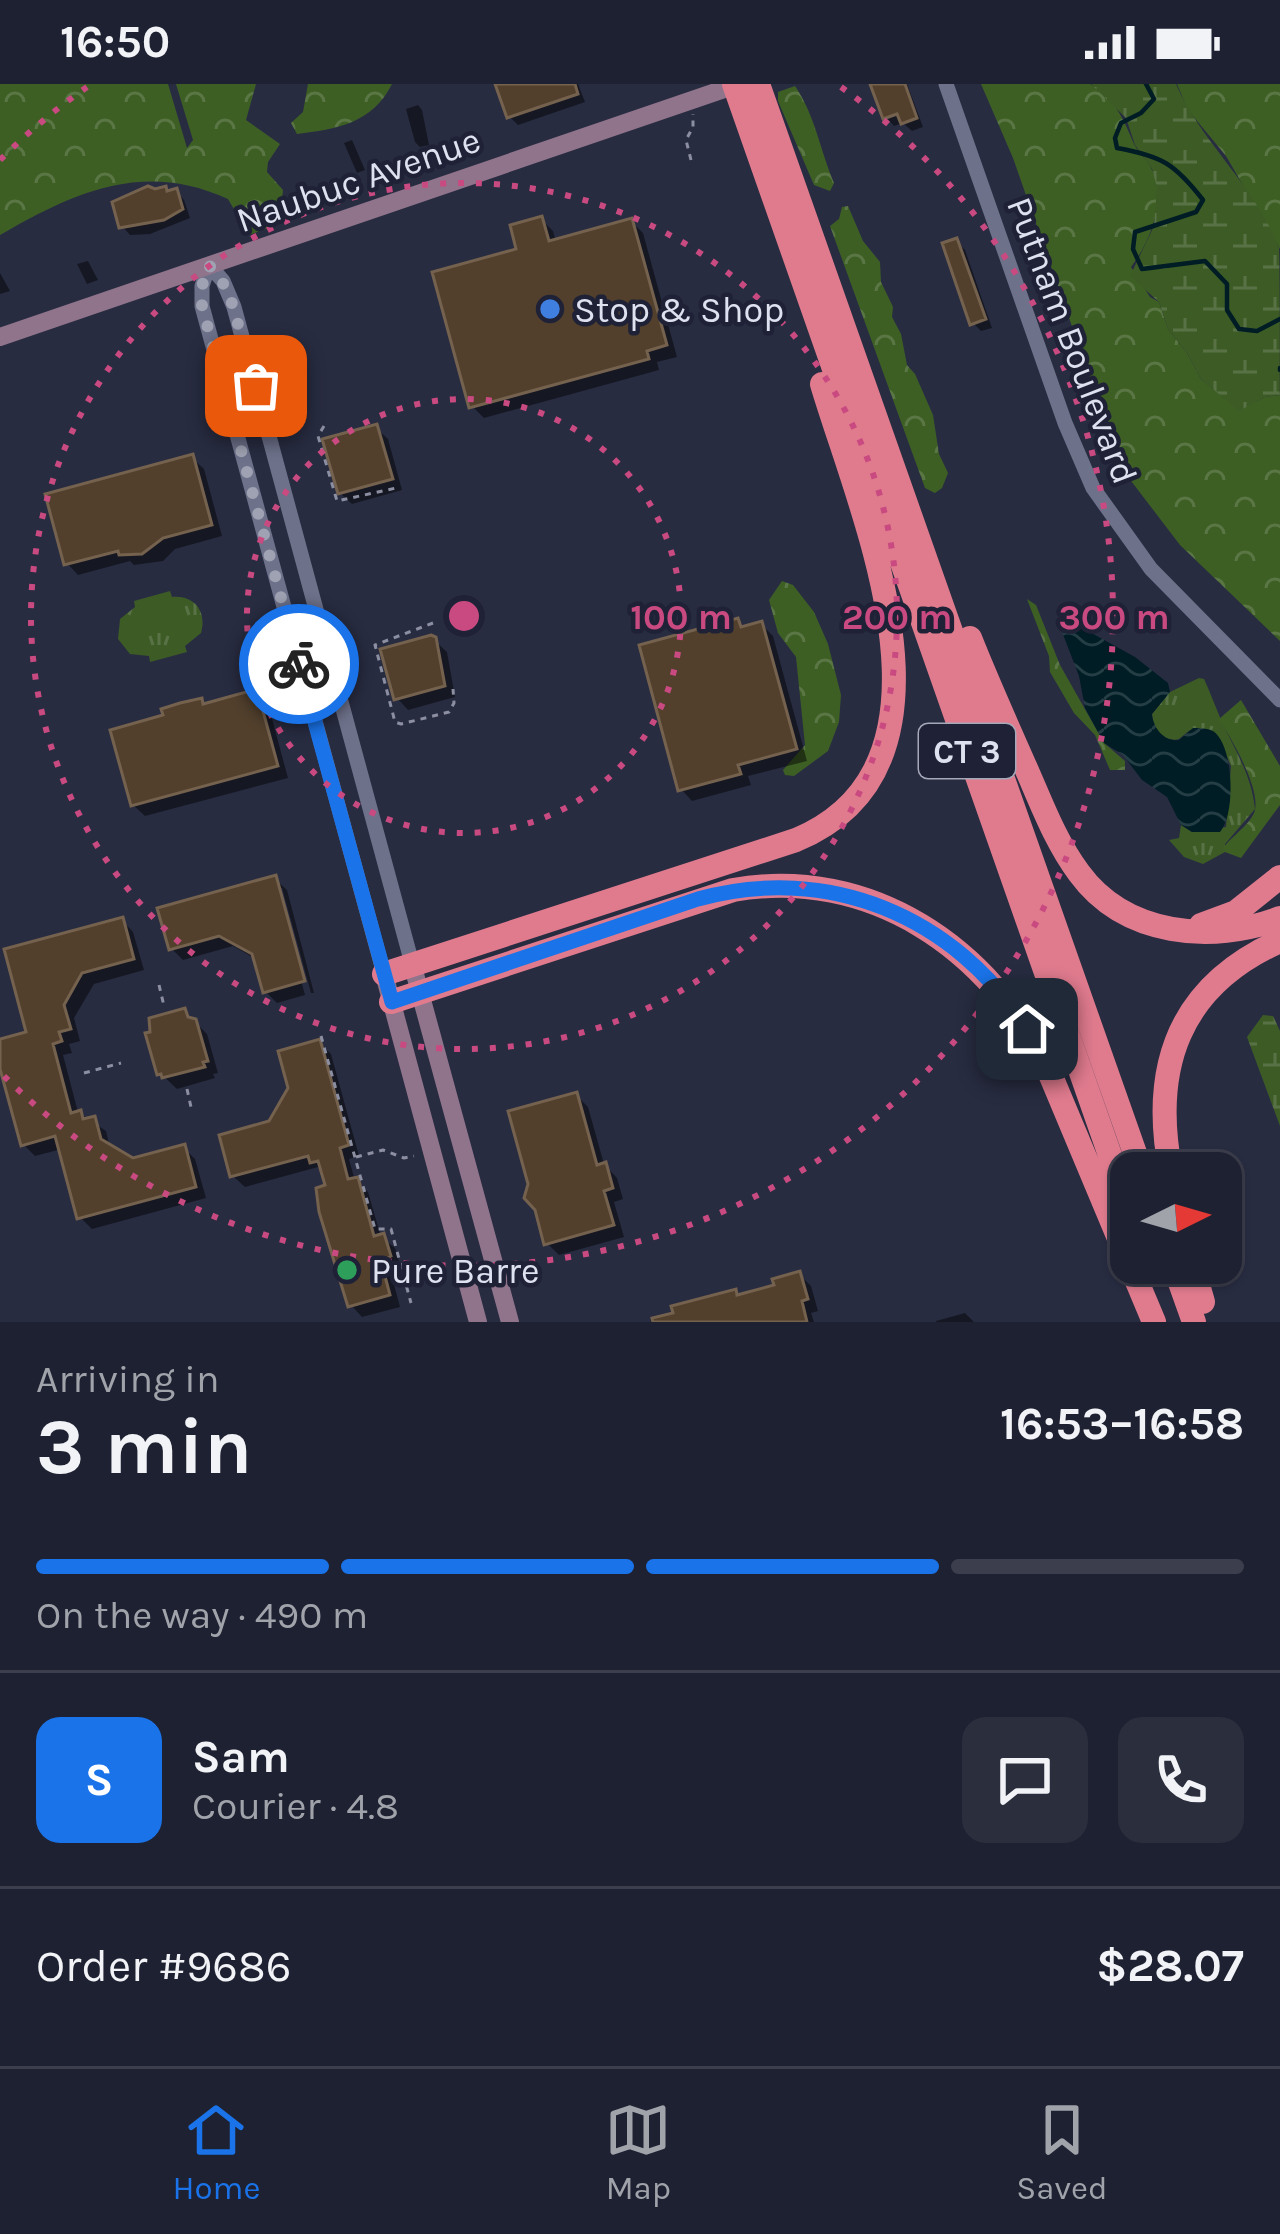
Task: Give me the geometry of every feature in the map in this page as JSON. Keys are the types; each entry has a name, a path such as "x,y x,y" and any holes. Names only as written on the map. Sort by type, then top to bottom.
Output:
{"highway":[{"name":"CT 3","path":"736,84 757,117 915,530 1135,1152"},
{"name":"CT 3","path":"758,84 757,117 805,287 1110,1155"},
{"path":"384,974 803,836 843,809 872,772 892,706 892,625 810,340 805,287"},
{"path":"915,530 940,564 1001,712 1071,861 1104,898 1146,922 1175,930 1221,934 1280,918"},
{"path":"1175,930 1232,914 1280,877"},
{"path":"392,1002 741,888 825,890 891,909 966,956 1004,995 1027,1029 1154,1322"},
{"path":"1170,1152 1166,1099 1189,1013 1209,986 1247,957 1280,941"},
{"path":"1247,957 1280,956"},
{"path":"1155,1284 1169,1322"},
{"path":"1180,1284 1194,1322"},
{"path":"1198,1284 1208,1322"}],"main road":[{"name":"Naubuc Avenue","path":"0,337 736,84"},
{"path":"413,967 510,1322"},
{"path":"384,974 476,1313 503,1296"}],"street":[{"name":"Putnam Boulevard","path":"946,84 1069,434 1093,488 1151,569 1280,700"},
{"path":"384,974 202,306 209,265 231,298 413,967"},
{"path":"276,580 306,572"},
{"path":"284,607 314,599"}],"path":[{"path":"689,101 694,122 686,140 691,160"},
{"path":"324,426 318,436 337,501 396,488"},
{"path":"433,623 375,645 396,723 449,712 453,689"},
{"path":"158,986 164,1006"},
{"path":"322,1036 375,1229 391,1229 411,1303"},
{"path":"83,1073 121,1063"},
{"path":"187,1089 191,1107"},
{"path":"354,1157 383,1150 404,1158 414,1156"}],"green space":[{"path":"0,84 168,84 187,148 193,140 176,84 256,84 246,120 280,144 267,172 283,190 280,219 249,235 228,199 167,182 138,182 83,194 0,235"},
{"path":"308,84 392,84 374,108 352,122 297,134 291,123 303,112"},
{"path":"981,84 1090,84 1106,96 1149,165 1158,193 1150,233 1131,267 1150,297 1159,302 1168,329 1201,379 1239,410 1280,395 1280,641 1180,545 1122,469 1013,158"},
{"path":"1091,84 1176,84 1199,126 1257,205 1279,248 1280,395 1239,411 1201,379 1168,329 1159,302 1130,276 1154,226 1157,187 1126,118"},
{"path":"1177,84 1280,84 1280,249 1226,156 1188,110"},
{"path":"795,86 834,183 830,191 814,185 778,101 778,92"},
{"path":"848,206 863,241 880,262 881,282 893,307 907,365 933,415 939,454 948,473 935,493 925,488 830,226 839,219 842,207"},
{"path":"782,581 793,585 814,612 841,695 839,722 828,751 794,776 783,770 805,745 796,657 778,633 769,600"},
{"path":"170,591 172,597 197,606 201,633 185,646 187,652 150,662 149,656 130,654 118,639 120,619 135,607 134,601"},
{"path":"1027,599 1036,605 1060,665 1104,743 1125,761 1125,770 1110,770 1095,735 1074,713 1050,672 1049,656"},
{"path":"1204,679 1243,765 1255,809 1225,844 1225,852 1203,864 1184,857 1169,840 1179,838 1181,825 1192,832 1226,827 1231,766 1218,737 1190,730 1179,739 1169,739 1157,729 1152,714 1170,692"},
{"path":"1241,700 1280,766 1280,805 1241,858 1225,852 1224,847 1250,820 1255,800 1243,763 1219,719"},
{"path":"1263,1015 1273,1016 1280,1031 1280,1126 1247,1037"}],"water":[{"path":"1068,620 1135,657 1168,683 1170,692 1152,714 1164,736 1179,740 1198,728 1213,731 1220,739 1230,780 1229,811 1220,832 1192,832 1181,825 1167,797 1104,743 1085,708 1079,676 1059,624"}],"building":[{"path":"495,84 575,84 578,94 507,118"},
{"path":"870,84 905,84 917,118 901,124 897,114 883,119"},
{"path":"148,186 166,186 167,191 177,188 183,209 164,220 119,228 112,202"},
{"name":"Stop & Shop","path":"542,216 549,241 632,218 667,345 647,351 649,359 469,408 432,272 516,249 510,225"},
{"path":"957,238 986,319 970,325 942,243"},
{"path":"377,424 393,479 338,494 322,439"},
{"path":"193,454 212,525 163,538 142,554 119,555 118,551 64,565 45,494"},
{"path":"738,618 741,627 762,621 797,749 738,765 741,774 678,791 639,645"},
{"path":"436,637 445,686 394,700 380,649"},
{"path":"257,689 278,766 131,806 110,730 163,715 161,709 180,703 202,698 203,704"},
{"path":"276,875 305,981 263,993 252,954 219,936 169,950 157,908"},
{"path":"123,917 134,959 82,973 64,1005 71,1029 59,1032 62,1041 53,1044 71,1113 81,1110 83,1119 95,1116 101,1139 133,1158 185,1144 196,1187 77,1219 55,1136 21,1146 0,1069 0,1039 26,1032 4,949"},
{"path":"185,1008 188,1017 196,1019 208,1061 203,1062 205,1067 162,1078 157,1075 145,1033 150,1032 149,1018"},
{"path":"320,1039 349,1145 340,1148 348,1179 358,1177 374,1236 384,1233 391,1256 381,1261 390,1295 348,1307 319,1212 316,1188 325,1185 318,1161 310,1163 308,1156 230,1177 219,1135 269,1121 288,1088 278,1051"},
{"path":"577,1092 597,1165 606,1162 613,1188 604,1191 614,1225 544,1245 535,1210 524,1198 528,1184 508,1111"},
{"path":"800,1271 808,1299 802,1301 807,1322 653,1322 652,1318 673,1313 671,1306 736,1289 737,1295 774,1285 772,1279"}],"waterway":[{"path":"1146,84 1154,99 1141,113 1121,123 1117,148 1166,163 1203,200 1196,212 1135,232 1133,249 1142,269 1205,261 1227,284 1227,310 1239,329 1257,331 1280,319"}],"way so far":[{"path":"256,386 228,290 209,265 202,306 299,664"}],"place":[{"name":"Stop & Shop","path":"550,309"},
{"name":"Pure Barre","path":"347,1270"}],"route":[{"path":"299,664 392,1002 698,899 741,888 796,887 862,898 948,941 1004,995 1027,1029"}]}
